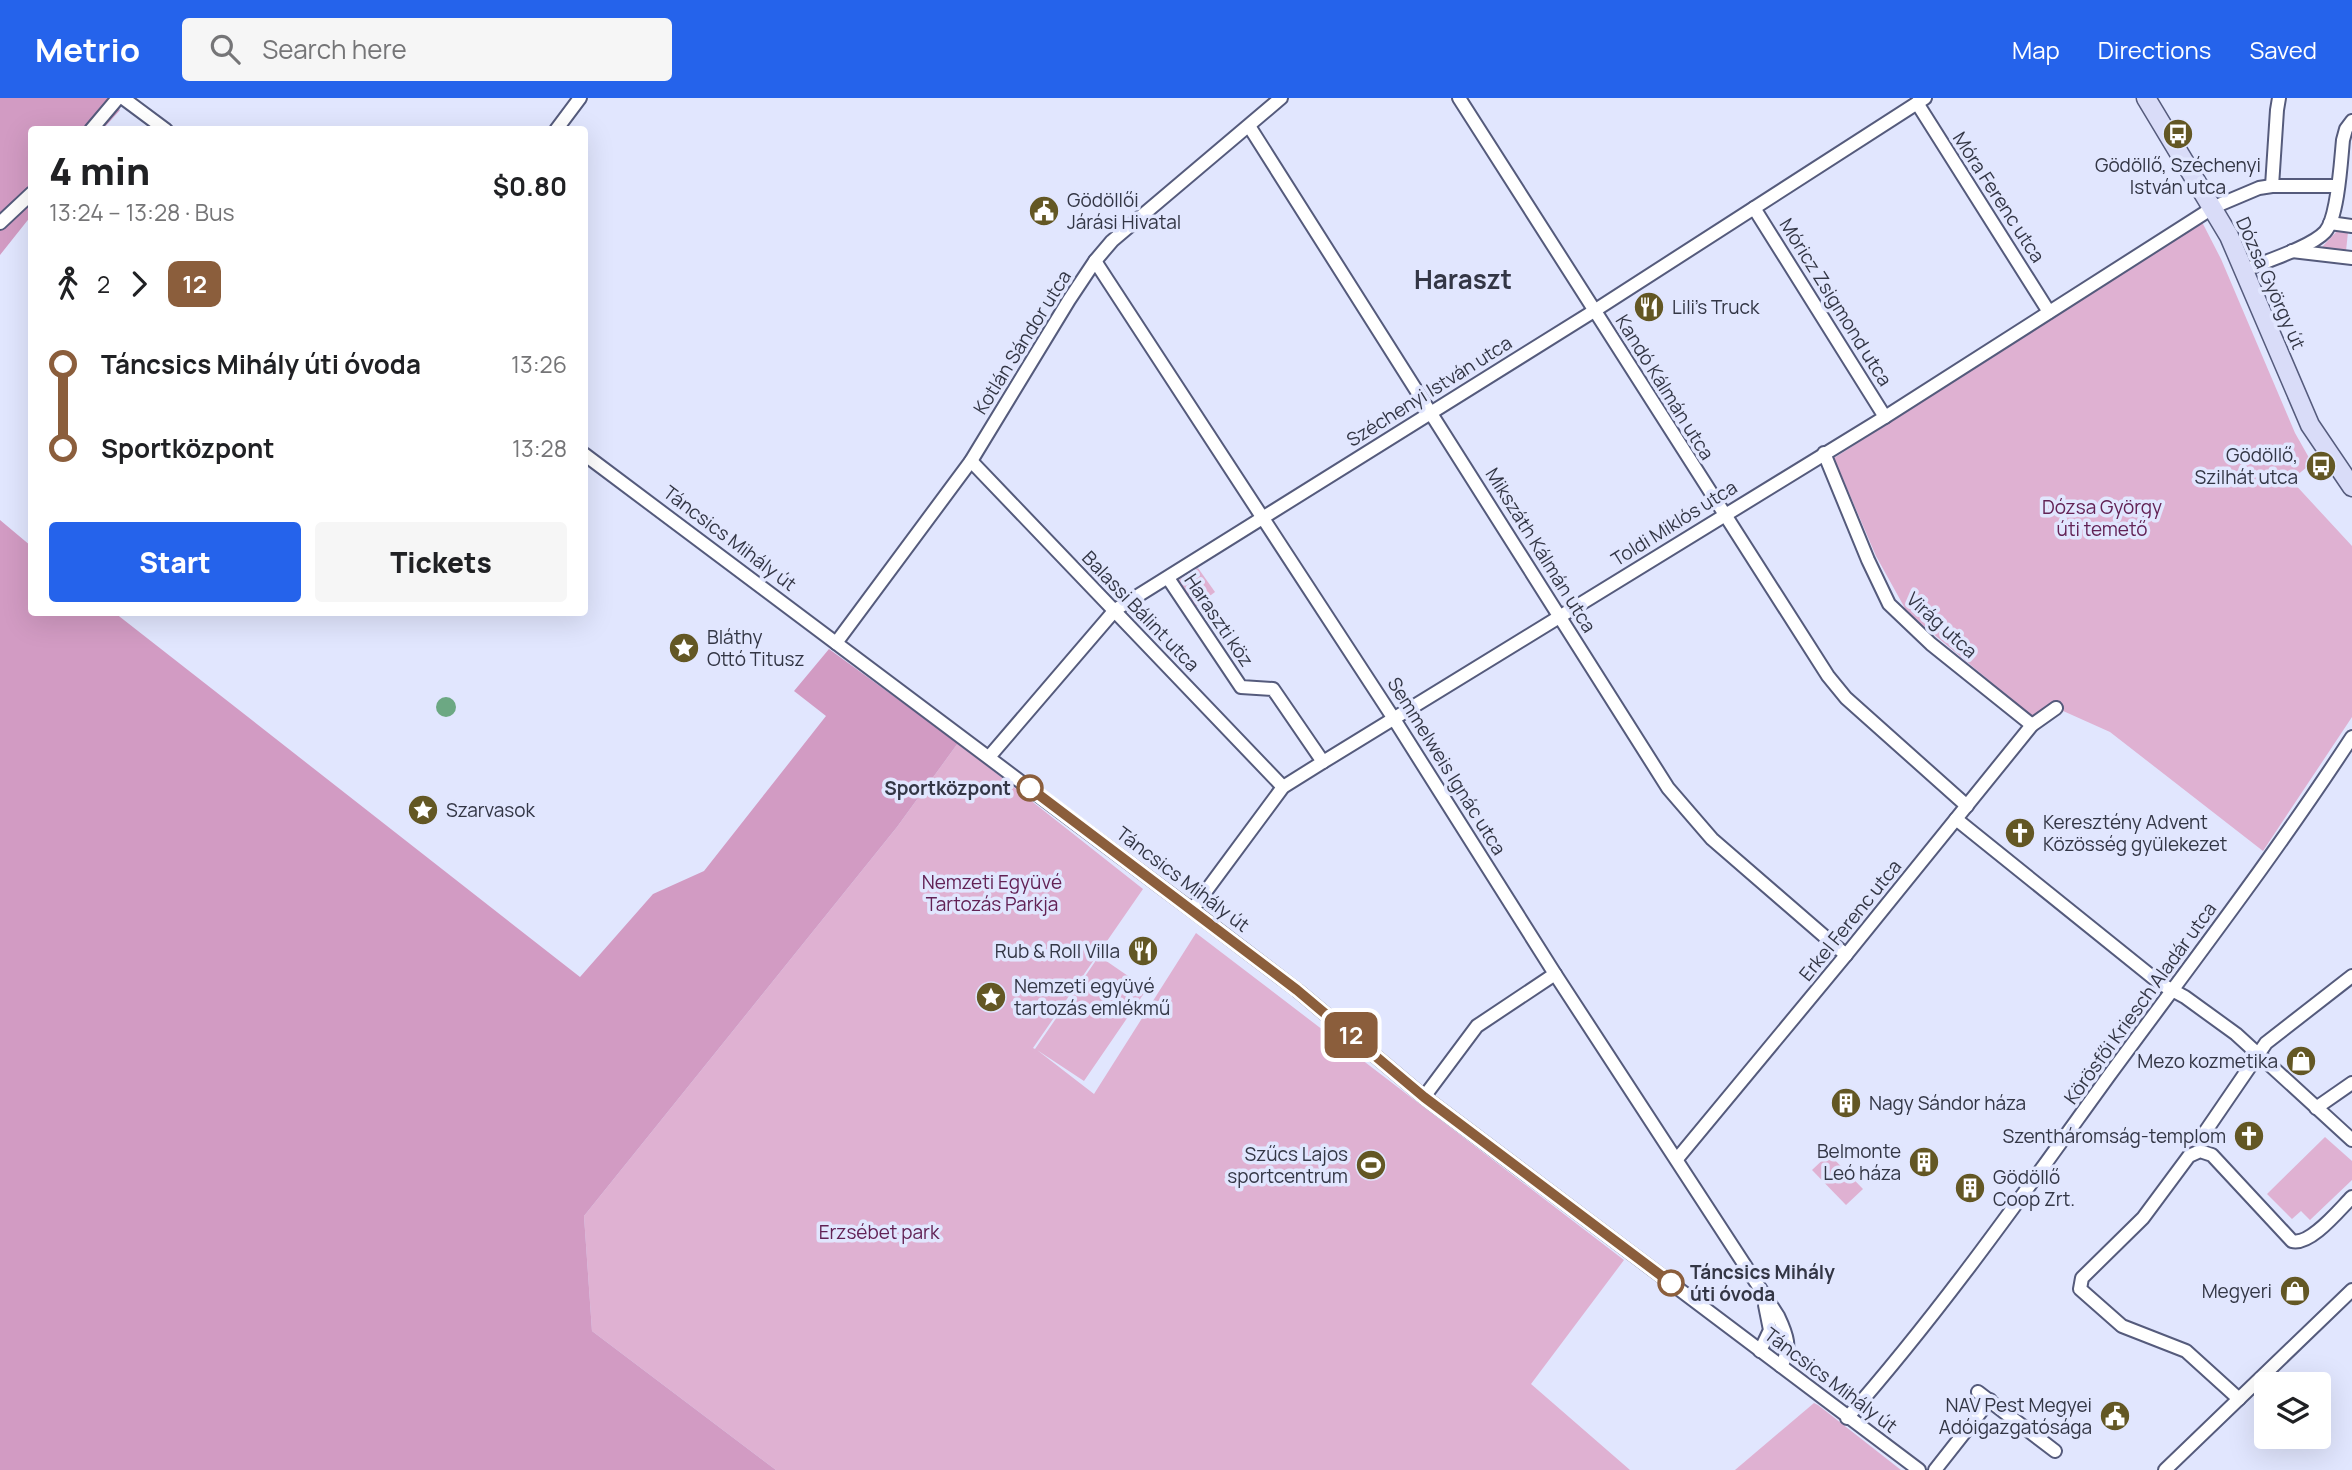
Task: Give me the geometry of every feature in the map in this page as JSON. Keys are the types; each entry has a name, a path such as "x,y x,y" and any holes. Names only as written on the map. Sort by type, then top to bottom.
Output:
{"main road":[{"name":"Dózsa György út","path":"2146,98 2214,207 2245,270 2310,425 2352,487"}],"street":[{"path":"95,126 120,98 160,126"},
{"path":"559,126 580,98"},
{"name":"Kotlán Sándor utca","path":"836,643 971,461 1095,261 1112,241 1281,98"},
{"name":"Kandó Kálmán utca","path":"1459,98 1723,515 1835,686 1966,806"},
{"path":"2272,186 2279,98"},
{"name":"Széchenyi István utca","path":"989,757 1115,610 1594,311 1921,101"},
{"name":"Móra Ferenc utca","path":"1921,101 2049,312"},
{"path":"2245,270 2291,251 2326,232 2338,186 2343,140 2352,121"},
{"name":"Mikszáth Kálmán utca","path":"1250,126 1668,788 1712,839 1846,955"},
{"name":"Toldi Miklós utca","path":"1192,910 1283,788 1323,762 1885,417 2214,207 2259,188 2338,186"},
{"path":"0,223 28,196"},
{"name":"Móricz Zsigmond utca","path":"1754,208 1885,417"},
{"path":"2330,223 2352,226"},
{"path":"2291,251 2352,258"},
{"name":"Semmelweis Ignác utca","path":"1095,261 1394,719 1555,974 1778,1317 1788,1341 1788,1355 1781,1366"},
{"name":"Virág utca","path":"1825,453 1868,560 1889,604 1931,644 2032,725"},
{"name":"Táncsics Mihály út","path":"588,457 1192,910 1297,990 1424,1097 1919,1470"},
{"name":"Balassi Bálint utca","path":"971,461 1283,788"},
{"name":"Haraszti köz","path":"1168,578 1241,687 1273,689 1323,762"},
{"name":"Erkel Ferenc utca","path":"1677,1159 2032,725 2056,708"},
{"name":"Körösfői Kriesch Aladár utca","path":"1847,1418 1911,1345 2266,865 2352,737"},
{"path":"1956,819 2172,990 2195,1004 2258,1054 2352,1140"},
{"path":"1424,1097 1478,1026 1555,974"},
{"path":"2203,1135 2266,1043 2352,976"},
{"path":"2316,1108 2352,1083"},
{"path":"2239,1399 2181,1347 2132,1332 2122,1326 2080,1289 2082,1278 2143,1218 2186,1160 2196,1152 2203,1151 2212,1155 2288,1238 2298,1242 2308,1239 2352,1197"},
{"path":"2165,1470 2352,1290"},
{"name":"Semmelweis Ignác utca","path":"1760,1351 1770,1330 1762,1294"},
{"path":"1978,1392 2055,1451"},
{"path":"1935,1470 1990,1400"}],"green space":[{"name":"Dózsa György úti temető","path":"2202,222 2221,259 2295,433 2312,463 2291,480 2352,546 2352,717 2263,851 2110,732 2052,706 2033,717 1907,612 1876,556 1834,458"},
{"path":"2337,231 2348,232 2346,251 2322,247"},
{"path":"1198,568 1215,592 1195,607 1177,581"},
{"name":"Erzsébet park","path":"958,743 1143,889 1033,1048 1035,1049 1099,956 1147,989 1084,1081 1037,1050 1094,1094 1196,933 1624,1260 1531,1384 1630,1470 776,1470 592,1331 584,1216 897,827"},
{"path":"2193,1129 2212,1143 2208,1148 2190,1150 2180,1143"},
{"path":"2325,1137 2352,1161 2352,1180 2310,1220 2301,1211 2292,1219 2267,1194"},
{"path":"1829,1154 1863,1189 1846,1205 1812,1170"},
{"path":"1814,1403 1818,1405 1901,1470 1735,1470"}],"shaded area":[{"path":"0,98 107,98 120,110 106,126 28,126 28,220 0,255"},
{"path":"0,520 28,543 28,616 119,616 580,977 653,894 704,871 826,716 794,691 829,649 958,743 897,827 584,1216 592,1331 776,1470 0,1470"},
{"path":"446,697 453,700 456,707 453,714 446,717 439,714 436,707 439,700"}],"bus line":[{"name":"12","path":"1030,788 1297,990 1424,1097 1671,1283"}],"place":[{"name":"Gödöllő, Széchenyi István utca","path":"2178,134"},
{"name":"Gödöllői Járási Hivatal","path":"1044,211"},
{"name":"Lili's Truck","path":"1649,307"},
{"name":"Gödöllő, Szilhát utca","path":"2321,466"},
{"name":"Bláthy Ottó Titusz","path":"684,648"},
{"name":"Sportközpont","path":"1030,788"},
{"name":"Szarvasok","path":"423,810"},
{"name":"Keresztény Advent Közösség gyülekezet","path":"2020,833"},
{"name":"Rub & Roll Villa","path":"1143,951"},
{"name":"Nemzeti együvé tartozás emlékmű","path":"991,997"},
{"name":"Mezo kozmetika","path":"2301,1061"},
{"name":"Nagy Sándor háza","path":"1846,1103"},
{"name":"Szentháromság-templom","path":"2249,1136"},
{"name":"Belmonte Leó háza","path":"1924,1162"},
{"name":"Szűcs Lajos sportcentrum","path":"1371,1165"},
{"name":"Gödöllő Coop Zrt.","path":"1970,1188"},
{"name":"Táncsics Mihály úti óvoda","path":"1671,1283"},
{"name":"Megyeri","path":"2295,1291"},
{"name":"NAV Pest Megyei Adóigazgatósága","path":"2115,1416"}],"district":[{"name":"Haraszt","path":"1463,279"}],"park label":[{"name":"Nemzeti Együvé Tartozás Parkja","path":"992,893"}]}
